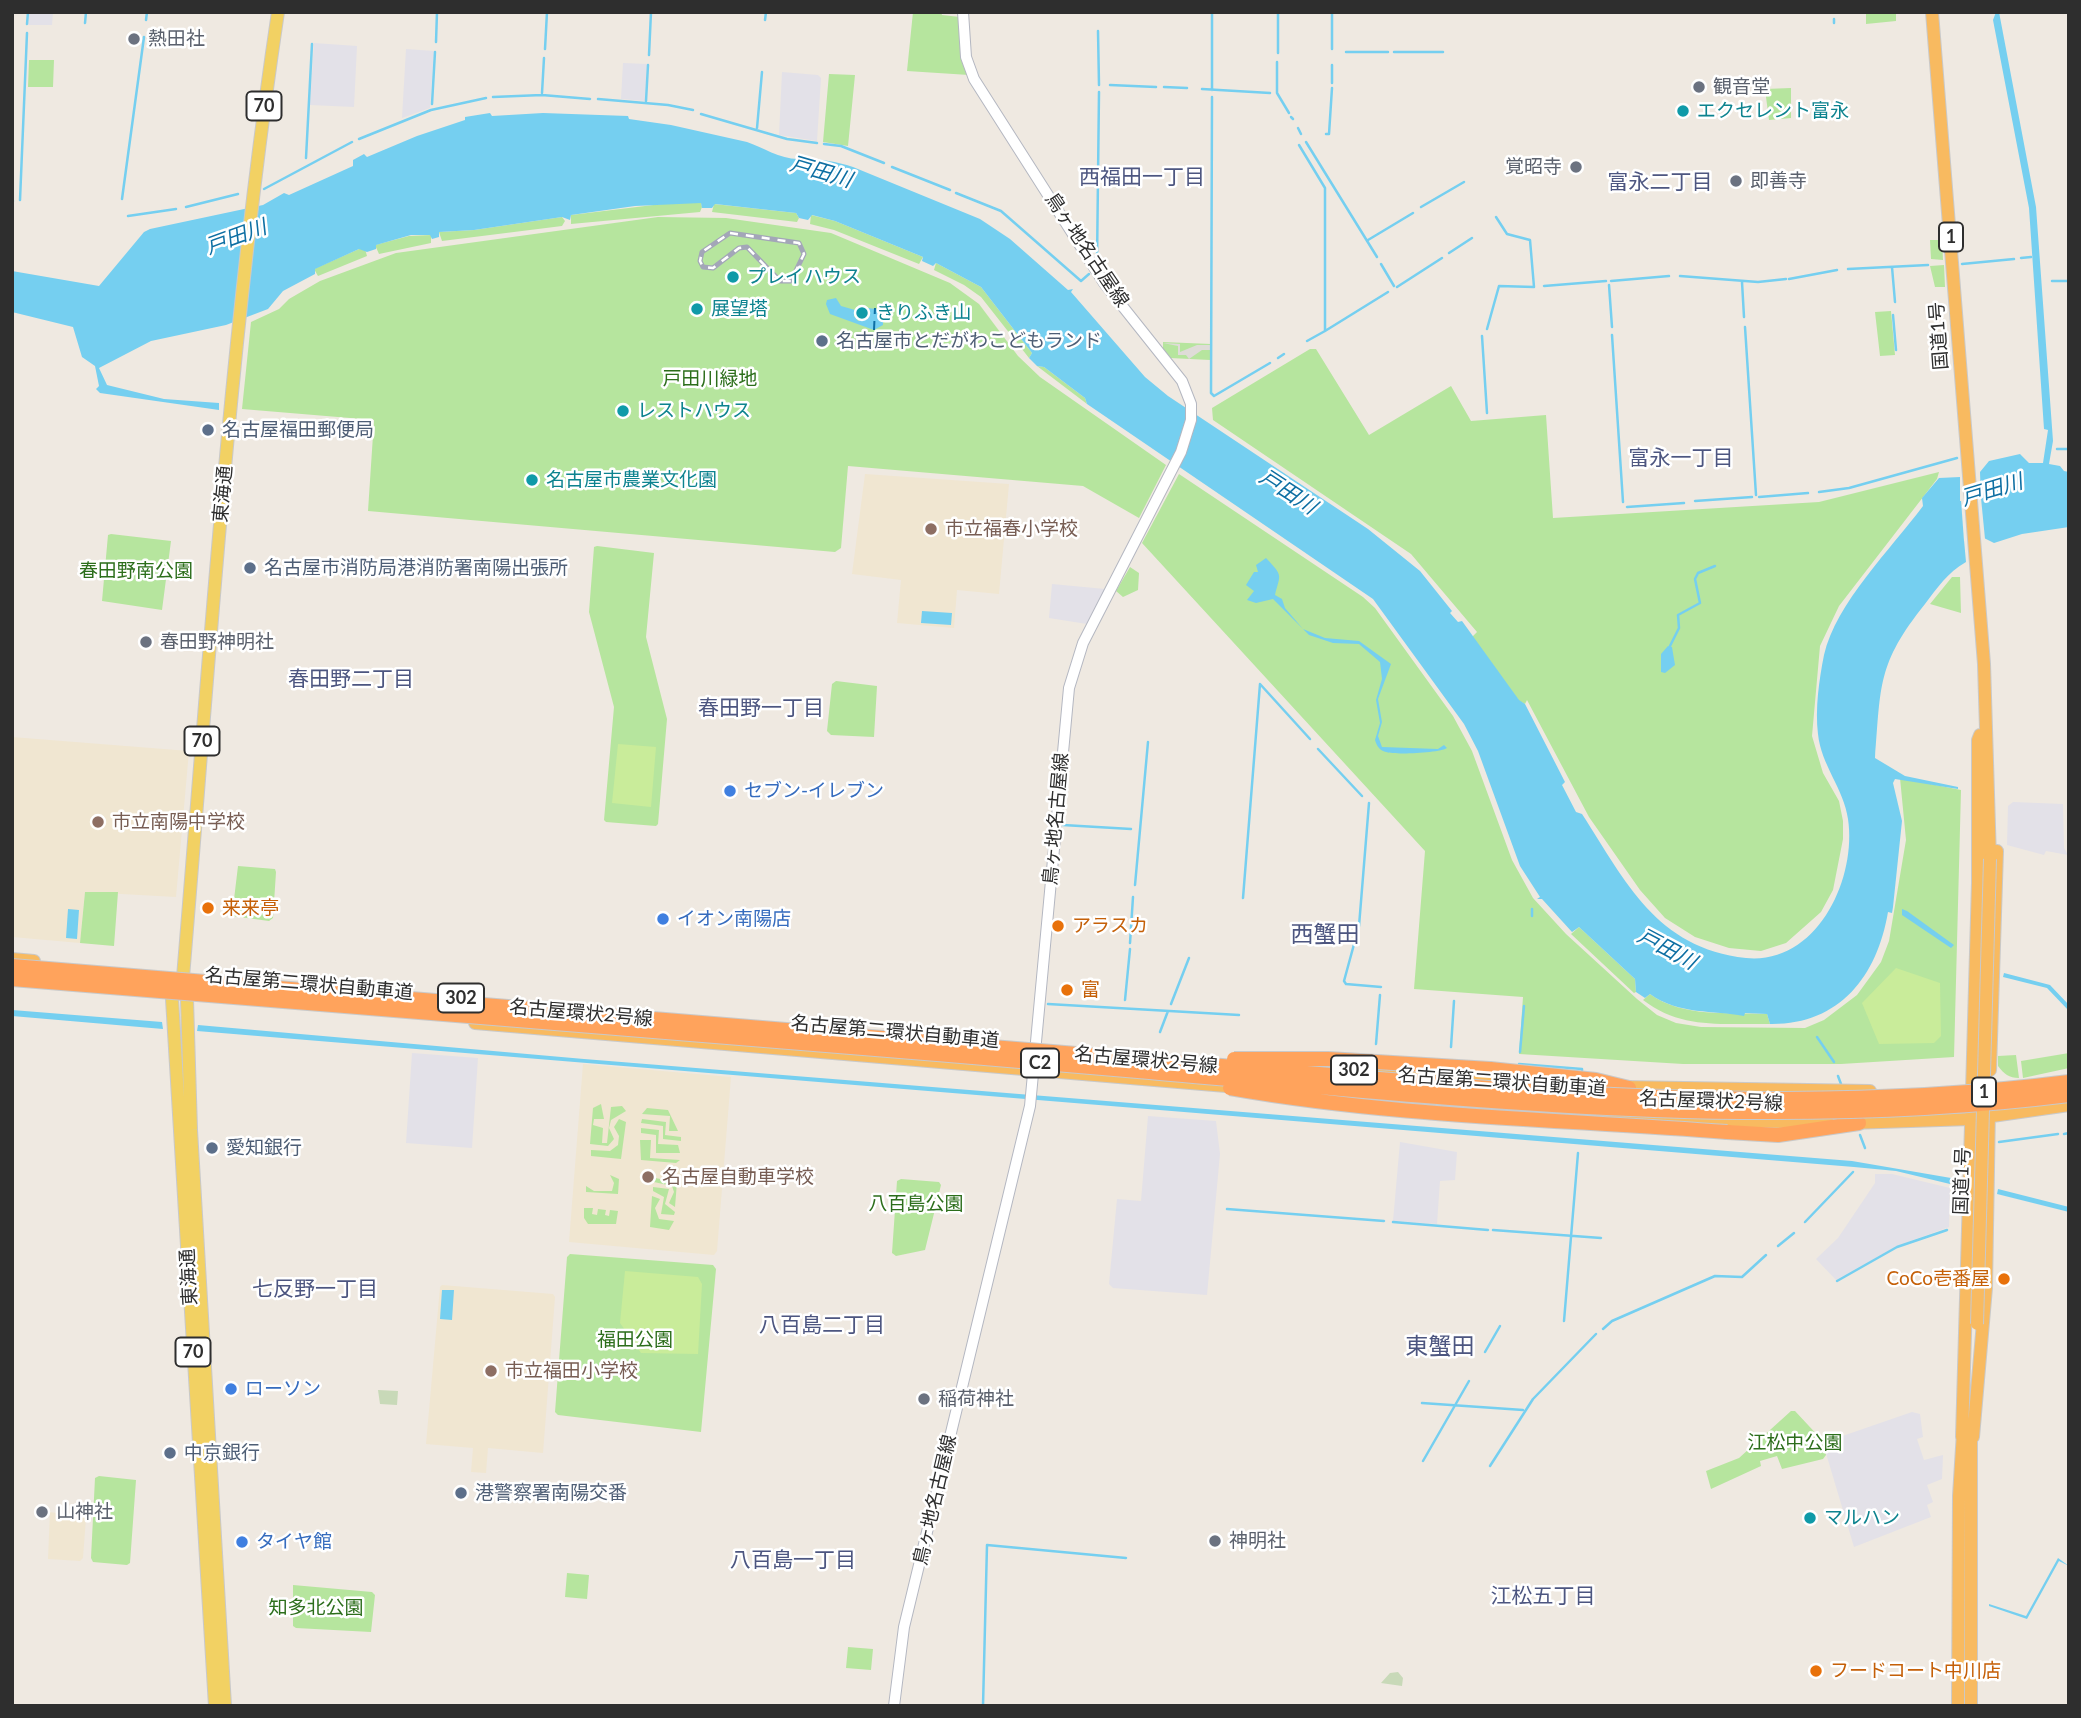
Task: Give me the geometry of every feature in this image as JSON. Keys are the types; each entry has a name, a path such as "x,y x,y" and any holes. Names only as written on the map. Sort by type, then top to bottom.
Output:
{"highway":[{"name":"国道1号","path":"1932,12 1975,540 1982,657 1980,735 1987,859"},
{"name":"国道1号","path":"1958,1706 1967,1437 1975,1324 1990,808 1982,657"},
{"name":"1","path":"1967,1437 1971,1086 1980,735"},
{"name":"1","path":"1967,1437 1986,1288 1997,873 1997,840 1990,808"},
{"name":"名古屋環状2号線","path":"12,959 183,977 1245,1063 1629,1088 1885,1091 1971,1086 1990,1090 2069,1076"},
{"path":"39,962 102,986 174,996"},
{"name":"名古屋第二環状自動車道","path":"12,966 1500,1089 1691,1099 1900,1098 2069,1082"},
{"path":"183,977 199,986 279,993 339,1012"},
{"name":"名古屋第二環状自動車道","path":"12,979 1565,1108 1750,1114 1940,1108 2069,1095"},
{"name":"名古屋環状2号線","path":"12,984 1565,1114 1859,1123 1989,1118 2069,1103"},
{"path":"652,1014 692,1034 738,1038"},
{"path":"1152,1060 1328,1059 1490,1069 1596,1080 1629,1088"},
{"path":"1135,1071 1380,1110 1778,1135 1859,1123"},
{"path":"1990,1090 2055,1094 2069,1103"},
{"name":"国道1号","path":"1967,1437 1971,1706"}],"main road":[{"name":"東海通","path":"225,1706 192,1156 187,1000 183,977 238,331 251,199 278,12"},
{"name":"鳥ヶ地名古屋線","path":"894,1706 904,1627 1031,1098 1069,688 1083,643 1172,468 1185,441 1191,419 1191,404 1182,380 1104,283 974,79 966,57 963,12"},
{"name":"東海通","path":"183,977 174,996 215,1706"}],"shaded area":[{"path":"29,12 53,12 52,25 28,25"},
{"path":"314,43 357,46 354,107 310,105"},
{"path":"406,49 434,51 430,108 402,118"},
{"path":"623,63 647,64 645,101 621,99"},
{"path":"782,72 818,75 821,78 817,141 779,135"},
{"path":"1163,343 1180,344 1180,352 1197,345 1211,345 1211,350 1202,350 1189,359 1186,355 1178,355 1178,346"},
{"name":"市立福春小学校","path":"865,474 1009,484 999,594 957,590 954,628 897,623 901,580 852,574"},
{"path":"1052,584 1105,589 1087,624 1049,618"},
{"name":"市立南陽中学校","path":"12,737 189,751 176,897 85,892 80,943 12,937"},
{"path":"2013,802 2063,804 2064,848 2068,855 2046,851 2044,855 2007,845 2008,806"},
{"path":"412,1053 478,1058 472,1148 406,1143"},
{"name":"名古屋自動車学校","path":"583,1064 731,1077 717,1251 714,1255 569,1242"},
{"path":"1148,1116 1216,1121 1220,1154 1207,1295 1113,1288 1109,1284 1117,1199 1141,1201"},
{"path":"1400,1142 1457,1152 1455,1180 1440,1181 1437,1224 1393,1221"},
{"path":"1875,1174 1892,1174 1950,1188 1949,1227 1897,1246 1836,1280 1816,1259 1838,1238 1875,1183"},
{"name":"市立福田小学校","path":"442,1285 553,1294 555,1297 543,1453 488,1448 486,1473 471,1472 473,1448 426,1444"},
{"path":"1912,1412 1920,1414 1923,1437 1917,1439 1924,1460 1943,1455 1942,1479 1927,1485 1933,1502 1927,1505 1931,1517 1854,1547 1822,1440 1828,1434 1831,1440"},
{"path":"50,1512 86,1518 83,1558 80,1561 48,1559"}],"green space":[{"path":"913,12 941,12 942,15 960,17 969,75 907,71"},
{"path":"1866,12 1896,12 1896,21 1866,24"},
{"path":"29,60 54,60 53,87 28,87"},
{"path":"829,74 855,75 848,146 823,142"},
{"path":"1791,88 1791,118 1769,120 1765,89"},
{"path":"678,202 701,203 702,207 700,212 571,224 571,215"},
{"path":"714,204 796,213 799,218 797,222 712,212"},
{"path":"811,215 835,221 923,257 919,264 834,230 810,224"},
{"path":"562,217 565,221 562,226 442,241 439,232 474,230"},
{"name":"戸田川緑地","path":"658,217 726,218 831,233 950,283 979,304 1018,356 1040,377 1166,465 1139,518 1083,486 848,466 841,548 835,552 368,511 374,420 242,409 251,322 279,309 289,299 320,281 396,253"},
{"path":"431,235 431,243 379,254 375,245 409,236"},
{"path":"1930,240 1942,240 1943,260 1931,259"},
{"path":"359,249 365,249 367,256 318,276 314,269"},
{"path":"936,263 981,287 1032,353 1029,358 981,297 934,270"},
{"path":"1944,265 1945,287 1935,287 1930,266"},
{"path":"1891,311 1895,355 1880,356 1875,312"},
{"path":"1163,342 1211,344 1210,360 1170,358 1163,350"},
{"path":"1310,349 1316,349 1369,435 1451,386 1471,421 1546,415 1553,518 1819,502 1939,472 1937,479 1839,606 1820,646 1812,736 1823,773 1839,801 1843,839 1833,890 1821,912 1786,943 1761,951 1729,948 1695,937 1665,918 1640,890 1589,817 1527,700 1525,704 1519,701 1472,637 1477,632 1411,554 1213,420 1212,408"},
{"path":"1037,366 1044,367 1085,398 1087,404"},
{"path":"1179,474 1363,597 1375,608 1453,716 1472,751 1512,860 1533,898 1566,934 1637,999 1657,1015 1676,1023 1701,1027 1805,1028 1824,1020 1857,995 1881,962 1889,941 1906,840 1900,778 1961,790 1954,1057 1841,1064 1683,1064 1519,1054 1523,997 1414,989 1425,851 1142,543"},
{"name":"春田野南公園","path":"108,535 171,541 162,610 102,601"},
{"path":"594,547 654,553 646,637 667,719 656,826 604,820 614,707 589,612"},
{"path":"1130,567 1139,573 1138,590 1123,597 1116,591"},
{"path":"1952,577 1960,577 1961,613 1930,604"},
{"path":"836,681 877,686 874,737 831,735 827,731 832,684"},
{"path":"618,744 656,747 651,807 612,803"},
{"path":"238,866 275,869 273,918 269,921 232,916"},
{"path":"85,892 118,892 114,946 80,943"},
{"path":"1579,927 1635,979 1636,992 1571,934"},
{"path":"1896,968 1940,983 1941,1036 1934,1043 1879,1044 1862,1003"},
{"path":"1650,994 1663,1002 1691,1010 1767,1014 1770,1024 1688,1021 1658,1010 1643,1000"},
{"path":"2069,1053 2069,1068 2023,1078 2021,1061"},
{"path":"2016,1055 2019,1078 2007,1075 1998,1066 1998,1056"},
{"path":"601,1104 604,1119 594,1119 593,1125 603,1128 602,1143 607,1143 611,1107 622,1106 626,1111 611,1120 609,1128 614,1139 608,1146 590,1144 593,1108"},
{"path":"647,1108 668,1110 678,1131 669,1131 670,1116 642,1114"},
{"path":"619,1119 626,1122 621,1159 591,1156 591,1150 610,1151 618,1145 619,1136 614,1127"},
{"path":"642,1119 666,1122 665,1135 681,1137 681,1141 663,1139 663,1126 641,1123"},
{"path":"641,1128 659,1130 658,1144 678,1145 680,1153 656,1153 656,1135 641,1133"},
{"path":"640,1140 651,1140 650,1158 680,1160 676,1163 641,1160"},
{"path":"610,1175 619,1179 618,1194 586,1192 586,1186 594,1191 612,1191 614,1183"},
{"path":"655,1178 677,1182 675,1207 669,1203 674,1192 672,1186 654,1182"},
{"name":"八百島公園","path":"897,1181 939,1182 941,1185 925,1250 896,1256 892,1253"},
{"path":"653,1187 669,1189 665,1204 675,1212 674,1215 661,1214 664,1197 653,1191"},
{"path":"652,1196 660,1199 655,1208 659,1219 674,1221 669,1230 650,1227"},
{"path":"584,1208 593,1208 592,1214 597,1215 598,1209 606,1210 605,1215 609,1216 610,1210 618,1211 616,1224 588,1224 584,1218"},
{"name":"福田公園","path":"570,1254 713,1265 716,1269 701,1432 558,1415 555,1412 567,1257"},
{"path":"625,1271 698,1277 702,1284 698,1354 641,1353 620,1323"},
{"path":"378,1390 398,1391 397,1405 380,1404"},
{"name":"江松中公園","path":"1791,1411 1795,1411 1822,1440 1826,1455 1823,1459 1782,1469 1777,1456 1760,1461 1761,1466 1711,1489 1706,1471 1739,1458"},
{"path":"99,1476 136,1480 130,1563 127,1565 93,1562 91,1558 95,1478"},
{"path":"567,1573 589,1575 587,1599 565,1597"},
{"name":"知多北公園","path":"293,1585 372,1592 375,1595 371,1632 296,1628 293,1626"},
{"path":"848,1647 873,1649 871,1670 846,1668"},
{"path":"1398,1672 1403,1678 1402,1686 1381,1683 1390,1673"}],"water":[{"name":"戸田川","path":"1996,12 1999,12 2036,207 2053,441 2049,464 2060,466 2069,472 2069,527 2022,534 1994,543 1984,538 1964,540 1966,562 1939,586 1898,643 1884,676 1875,758 1905,776 1958,789 1895,779 1893,783 1902,821 1893,907 1892,913 1888,912 1875,957 1851,993 1835,1006 1816,1016 1794,1022 1770,1024 1767,1014 1745,1013 1744,1016 1684,1009 1650,994 1645,998 1636,992 1635,979 1579,927 1572,932 1542,899 1537,899 1540,897 1520,866 1478,751 1464,724 1373,599 1087,404 1085,398 1044,367 1037,366 1029,358 1032,353 981,287 936,263 933,266 922,261 923,257 835,221 812,215 808,220 799,218 796,213 715,204 712,208 702,208 701,203 635,206 571,215 570,220 562,217 474,230 439,232 439,237 432,239 430,235 411,235 376,245 376,249 367,252 359,249 315,269 315,274 283,291 268,309 226,325 151,341 99,368 107,385 164,399 219,403 219,410 100,393 96,389 99,386 95,366 82,357 73,327 12,312 12,271 99,286 144,232 150,229 263,205 284,193 289,195 353,166 353,160 364,154 367,157 465,120 465,117 490,113 492,116 543,113 628,116 629,119 671,125 747,142 785,157 825,160 853,167 980,219 1010,239 1068,290 1073,289 1071,292 1145,377 1168,396 1368,529 1420,571 1452,611 1450,613 1458,622 1462,621 1519,700 1525,704 1565,782 1562,785 1576,812 1582,814 1629,887 1647,908 1666,926 1689,941 1715,952 1746,958 1771,956 1793,948 1812,933 1827,914 1846,867 1849,842 1846,808 1823,756 1817,724 1824,655 1840,616 1866,577 1923,506 1922,498 1939,478 1960,477 1960,501 1981,500 1980,472 1989,461 2020,454 2029,463 2043,463 2048,430 2044,429 2029,208 1993,20"},
{"path":"836,298 841,306 855,310 854,316 858,321 867,318 868,308 883,310 883,325 874,330 830,314 827,300"},
{"path":"1266,558 1279,576 1275,595 1282,599 1285,608 1303,629 1273,599 1256,603 1247,600 1254,591 1246,585 1254,572 1258,572 1256,565"},
{"path":"922,611 952,613 951,625 921,623"},
{"path":"1303,629 1325,638 1359,641 1391,664 1378,699 1382,722 1378,736 1382,747 1438,749 1444,745 1447,748 1407,753 1391,753 1380,749 1375,740 1380,723 1376,700 1382,679 1380,662 1359,644 1333,643 1309,635"},
{"path":"1668,646 1672,647 1675,665 1665,673 1661,672 1661,654"},
{"path":"68,909 79,910 77,939 66,938"},
{"path":"1902,909 1954,945 1951,948 1902,915"},
{"path":"2004,973 2050,985 2069,1005 2069,1011 2047,988 2003,977"},
{"path":"12,1010 162,1022 163,1029 12,1016"},
{"path":"198,1025 584,1059 1852,1161 1951,1178 1950,1184 1896,1171 1854,1167 197,1031"},
{"path":"1998,1189 2069,1207 2069,1212 1997,1194"},
{"path":"442,1290 454,1290 452,1320 440,1319"},
{"path":"2058,1558 2069,1566 2059,1561 2027,1619 1989,1606 2026,1616"}],"pier":[{"path":"1981,498 1985,539 1964,541 1961,500"}],"waterway":[{"path":"27,24 28,12"},
{"path":"85,23 86,12"},
{"path":"146,20 147,12"},
{"path":"436,42 437,12"},
{"path":"545,49 547,12"},
{"path":"649,55 651,12"},
{"path":"765,20 766,12"},
{"path":"1212,12 1212,90"},
{"path":"1278,12 1278,53"},
{"path":"1332,12 1332,49"},
{"path":"1098,31 1099,85"},
{"path":"20,200 27,33"},
{"path":"122,199 144,37"},
{"path":"306,158 312,44"},
{"path":"432,104 435,52"},
{"path":"1346,52 1388,52"},
{"path":"1394,52 1443,52"},
{"path":"542,93 544,58"},
{"path":"1277,62 1277,93 1289,113"},
{"path":"646,101 648,65"},
{"path":"1332,65 1332,83"},
{"path":"757,128 762,72"},
{"path":"1110,85 1156,87"},
{"path":"1164,87 1187,88"},
{"path":"1326,134 1329,134 1332,88"},
{"path":"1202,89 1270,93"},
{"path":"1097,263 1099,92"},
{"path":"493,97 542,95 590,99"},
{"path":"1212,97 1211,393 1214,396 1270,363"},
{"path":"359,139 431,110 486,98"},
{"path":"598,99 693,110"},
{"path":"701,114 787,139 817,143"},
{"path":"1298,128 1301,134"},
{"path":"264,189 352,142"},
{"path":"1306,142 1377,257"},
{"path":"824,144 841,146 884,163"},
{"path":"1299,145 1325,188 1325,331 1307,341"},
{"path":"892,167 950,190"},
{"path":"1421,207 1464,182"},
{"path":"956,193 1001,211 1081,281 1089,274"},
{"path":"186,207 238,194"},
{"path":"128,216 176,209"},
{"path":"1368,240 1413,213"},
{"path":"1487,329 1499,286 1534,287 1530,240 1507,234 1496,217"},
{"path":"1449,253 1472,238"},
{"path":"2021,258 2031,257"},
{"path":"1397,287 1442,258"},
{"path":"1962,264 2014,259"},
{"path":"1381,264 1394,286"},
{"path":"1848,269 1928,265"},
{"path":"1892,267 1895,302"},
{"path":"1789,279 1837,270"},
{"path":"1611,281 1669,276"},
{"path":"1680,276 1758,282 1786,279"},
{"path":"1544,286 1606,281"},
{"path":"2052,281 2069,281"},
{"path":"1742,282 1744,317"},
{"path":"1609,285 1612,327"},
{"path":"1325,331 1388,292"},
{"path":"1893,315 1896,350"},
{"path":"1745,327 1756,495"},
{"path":"1612,335 1623,502"},
{"path":"1482,336 1487,413"},
{"path":"1278,358 1284,354"},
{"path":"2057,449 2069,449"},
{"path":"1819,492 1849,488 1957,458"},
{"path":"1759,497 1808,493"},
{"path":"1695,501 1752,497"},
{"path":"1627,507 1684,503"},
{"path":"1670,646 1679,628 1678,615 1700,603 1695,579 1698,573 1715,566"},
{"path":"1243,898 1260,684 1310,739"},
{"path":"1135,885 1148,742"},
{"path":"1318,749 1362,796"},
{"path":"1369,803 1359,926 1344,981 1346,984 1381,987"},
{"path":"1063,825 1131,829"},
{"path":"1130,943 1133,897"},
{"path":"1532,909 1532,916"},
{"path":"1125,1000 1130,949"},
{"path":"1171,1004 1189,958"},
{"path":"1376,1044 1380,995"},
{"path":"1451,1047 1454,1001"},
{"path":"1048,1004 1239,1015"},
{"path":"1520,1052 1524,1006"},
{"path":"1160,1032 1168,1011"},
{"path":"1817,1037 1834,1062"},
{"path":"1519,1064 1582,1069 1582,1073"},
{"path":"1838,1076 1841,1084"},
{"path":"2064,1134 2069,1133"},
{"path":"1999,1142 2058,1134"},
{"path":"1860,1135 1865,1148"},
{"path":"1564,1321 1578,1153"},
{"path":"1805,1222 1853,1172"},
{"path":"1227,1209 1384,1221"},
{"path":"1393,1222 1488,1230"},
{"path":"1493,1230 1601,1238"},
{"path":"1837,1281 1897,1247 1947,1230"},
{"path":"1778,1246 1794,1233"},
{"path":"1603,1329 1612,1321 1715,1276 1742,1277 1766,1255"},
{"path":"1485,1352 1500,1326"},
{"path":"1490,1466 1533,1399 1596,1334"},
{"path":"1423,1461 1469,1381"},
{"path":"1422,1403 1523,1410"},
{"path":"983,1706 987,1545 1126,1558"}],"ferry route":[{"path":"874,330 875,308"}],"railway":[{"path":"730,233 799,243 804,254 791,281 780,281 747,247 739,248 713,268 703,267 700,261 702,252 730,233"}],"place":[{"name":"熱田社","path":"134,39"},
{"name":"観音堂","path":"1699,87"},
{"name":"エクセレント富永","path":"1683,111"},
{"name":"覚昭寺","path":"1576,167"},
{"name":"即善寺","path":"1736,181"},
{"name":"プレイハウス","path":"733,277"},
{"name":"展望塔","path":"697,309"},
{"name":"きりふき山","path":"862,313"},
{"name":"名古屋市とだがわこどもランド","path":"822,341"},
{"name":"レストハウス","path":"623,411"},
{"name":"名古屋福田郵便局","path":"208,430"},
{"name":"名古屋市農業文化園","path":"532,480"},
{"name":"市立福春小学校","path":"931,529"},
{"name":"名古屋市消防局港消防署南陽出張所","path":"250,568"},
{"name":"春田野神明社","path":"146,642"},
{"name":"セブン-イレブン","path":"730,791"},
{"name":"市立南陽中学校","path":"98,822"},
{"name":"来来亭","path":"208,908"},
{"name":"イオン南陽店","path":"663,919"},
{"name":"アラスカ","path":"1058,926"},
{"name":"富","path":"1067,990"},
{"name":"愛知銀行","path":"212,1148"},
{"name":"名古屋自動車学校","path":"648,1177"},
{"name":"CoCo壱番屋","path":"2004,1279"},
{"name":"市立福田小学校","path":"491,1371"},
{"name":"ローソン","path":"231,1389"},
{"name":"稲荷神社","path":"924,1399"},
{"name":"中京銀行","path":"170,1453"},
{"name":"港警察署南陽交番","path":"461,1493"},
{"name":"山神社","path":"42,1512"},
{"name":"マルハン","path":"1810,1518"},
{"name":"神明社","path":"1215,1541"},
{"name":"タイヤ館","path":"242,1542"},
{"name":"フードコート中川店","path":"1816,1671"}],"district":[{"name":"西福田一丁目","path":"1142,177"},
{"name":"富永二丁目","path":"1660,182"},
{"name":"富永一丁目","path":"1681,458"},
{"name":"春田野二丁目","path":"351,679"},
{"name":"春田野一丁目","path":"761,708"},
{"name":"西蟹田","path":"1325,935"},
{"name":"七反野一丁目","path":"315,1289"},
{"name":"八百島二丁目","path":"822,1325"},
{"name":"東蟹田","path":"1440,1347"},
{"name":"八百島一丁目","path":"793,1560"},
{"name":"江松五丁目","path":"1543,1596"}]}
